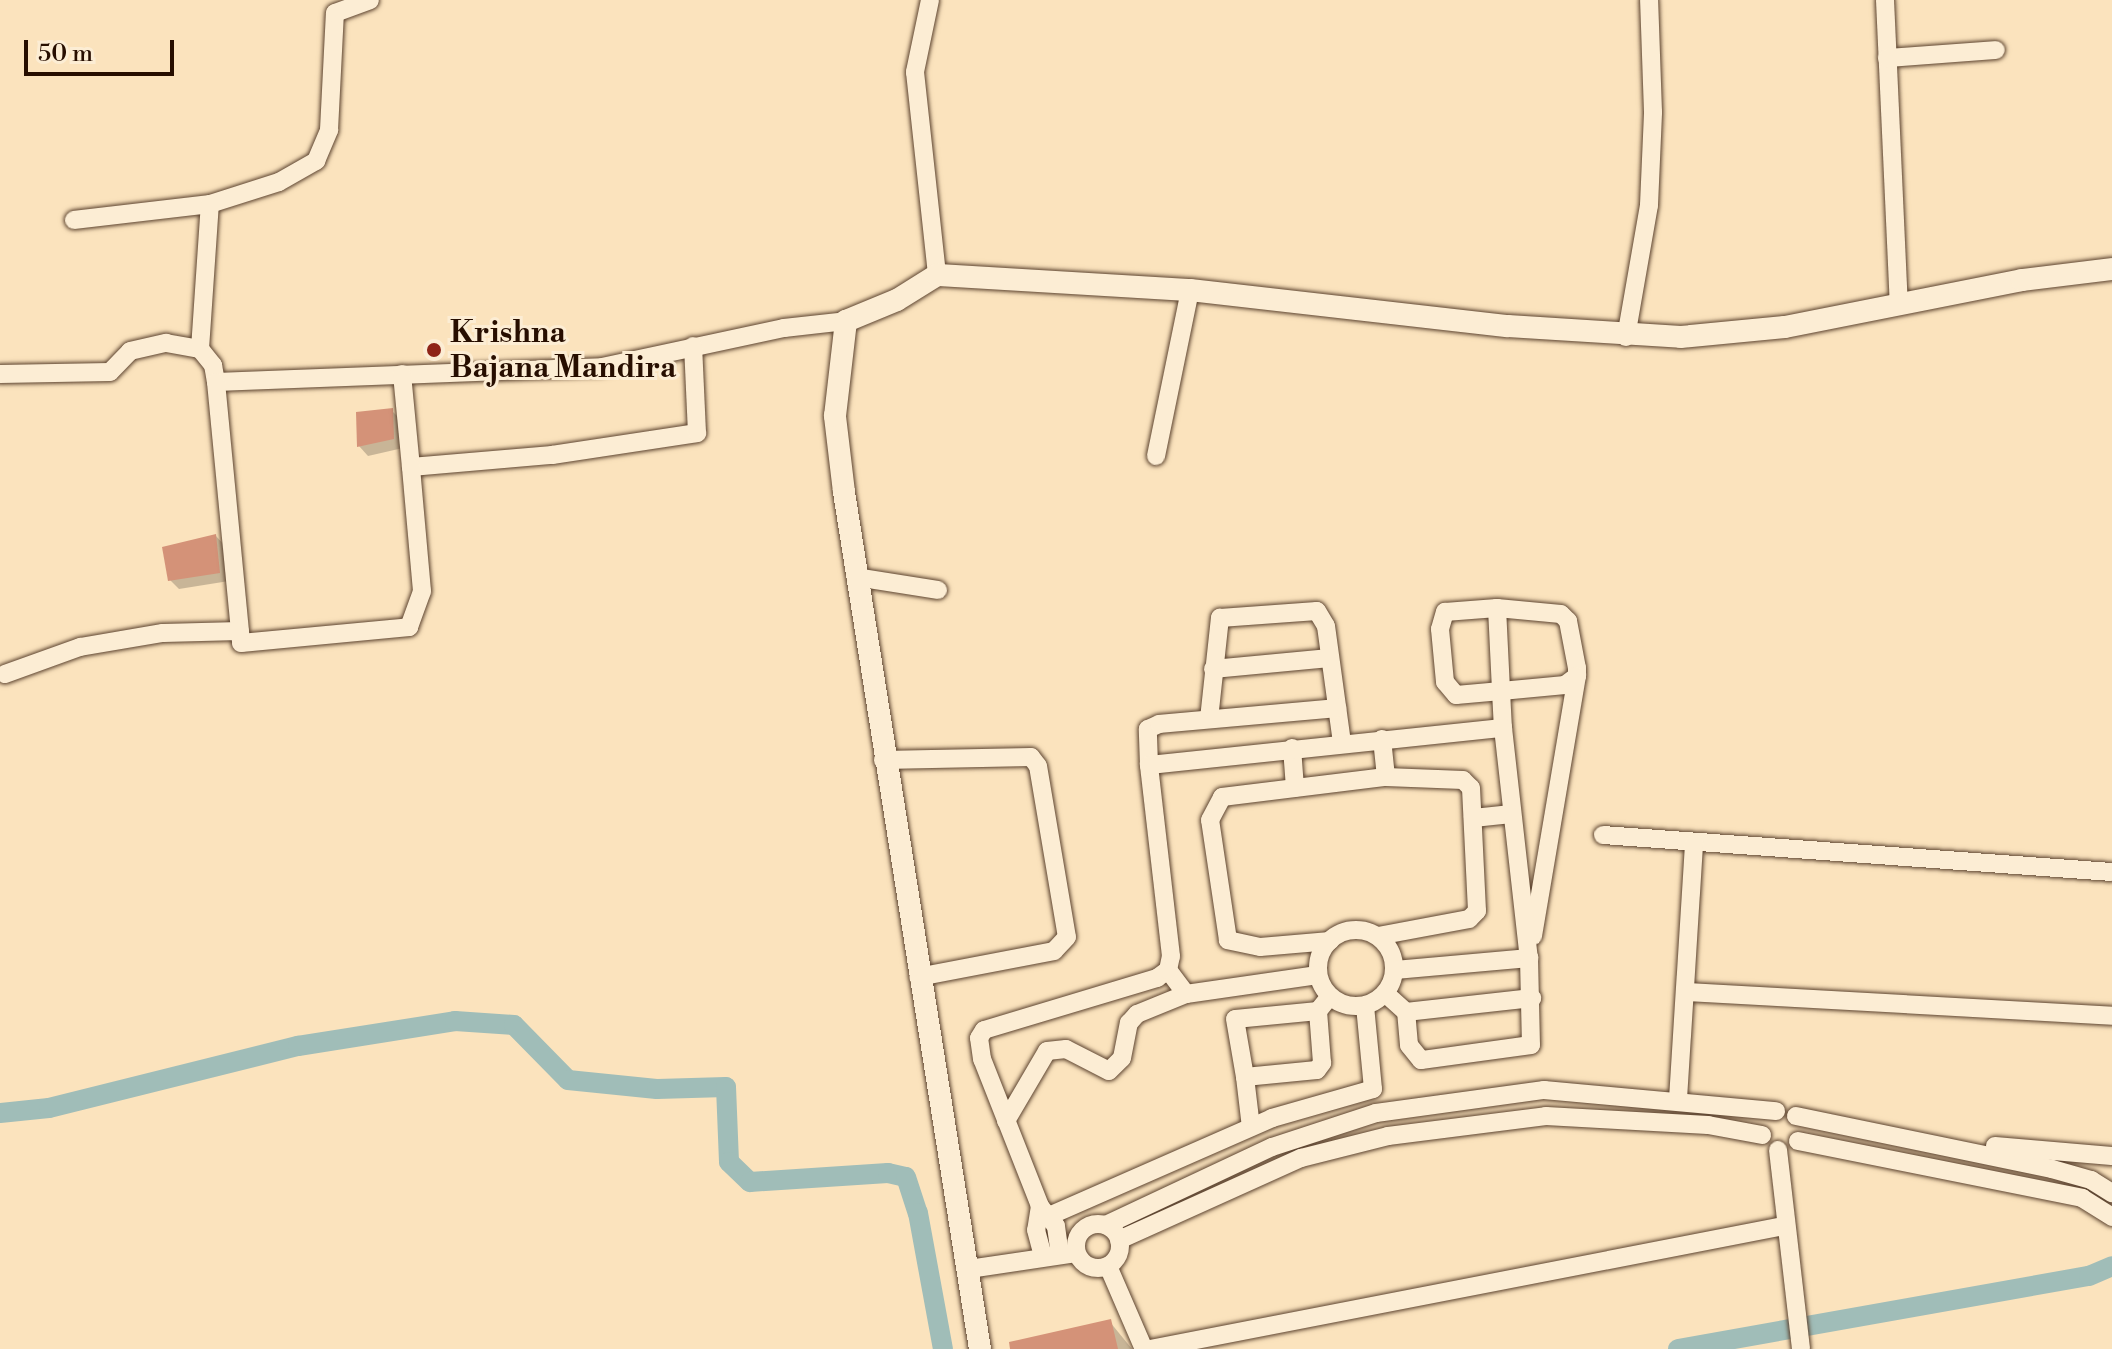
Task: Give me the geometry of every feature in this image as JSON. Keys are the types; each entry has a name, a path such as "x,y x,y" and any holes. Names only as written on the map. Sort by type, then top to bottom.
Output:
{"street":[{"path":"74,220 210,204 279,182 316,161 329,130 335,13 370,0"},
{"path":"1626,337 1649,205 1653,112 1649,0"},
{"path":"1885,0 1899,304"},
{"path":"933,1 915,72 937,275"},
{"path":"1887,58 1996,50"},
{"path":"200,349 210,204"},
{"path":"216,382 602,367 693,346 846,321 897,300 937,275 1190,290 1626,337 1785,327 1899,304 2112,269"},
{"path":"1156,456 1190,290"},
{"path":"846,321 835,416 883,760 980,1349"},
{"path":"0,374 110,372 130,351 166,343 200,349 213,365 216,382 241,643 409,627 422,591 402,374"},
{"path":"411,467 552,455 697,433 693,346"},
{"path":"856,577 938,590"},
{"path":"1529,958 1577,676 1568,621 1561,614 1497,608 1445,612 1440,629 1448,689 1456,695 1565,685 1577,676"},
{"path":"1385,993 1406,1012 1413,1056 1445,1059 1526,1049 1534,1037 1529,958 1503,728 1497,608"},
{"path":"1209,719 1216,624 1227,615 1317,611 1326,626 1342,743"},
{"path":"5,674 80,647 163,633 240,631"},
{"path":"1213,669 1329,658"},
{"path":"1060,1255 1056,1226 1044,1211 979,1052 984,1030 1157,978 1168,970 1171,956 1149,765 1148,729 1209,719 1337,708"},
{"path":"1149,765 1503,728"},
{"path":"1382,739 1386,777"},
{"path":"1292,748 1295,788"},
{"path":"883,760 1031,757 1038,766 1067,937 1054,951 918,977"},
{"path":"1451,775 1471,788 1477,911 1469,919 1378,936 1353,930 1330,941 1238,945 1228,940 1222,927 1210,820 1215,805 1234,794 1386,777 1451,775"},
{"path":"1473,818 1512,814"},
{"path":"1603,835 2112,872"},
{"path":"1678,1099 1694,843"},
{"path":"1330,941 1322,951 1318,975 1330,996 1340,1003 1365,1006 1385,993 1395,970 1393,957 1378,936"},
{"path":"1395,970 1529,958"},
{"path":"1168,970 1186,994"},
{"path":"1006,1121 1047,1051 1066,1049 1109,1071 1122,1058 1129,1023 1137,1014 1186,994 1318,975"},
{"path":"1231,988 1251,1127"},
{"path":"1687,992 2112,1016"},
{"path":"1245,1077 1317,1070 1322,1063 1318,1011 1330,996"},
{"path":"1406,1012 1532,998"},
{"path":"1365,1006 1381,1138"},
{"path":"1235,1019 1318,1011"},
{"path":"1044,1211 1251,1127 1373,1089"},
{"path":"1060,1255 1092,1225 1106,1225 1272,1147 1376,1113 1544,1090 1678,1099 1776,1111 2009,1159 2091,1180 2112,1193"},
{"path":"1762,1135 1763,1123 1776,1111"},
{"path":"1119,1240 1301,1158 1381,1138 1546,1116 1692,1124 1762,1135 1778,1150 1784,1226 1800,1344"},
{"path":"1796,1116 1801,1128 1798,1141"},
{"path":"1778,1150 1798,1141 2002,1180 2082,1198 2112,1217"},
{"path":"1936,1142 2112,1156"},
{"path":"2002,1180 2009,1159"},
{"path":"969,1269 1060,1255 1094,1268 1108,1266 1118,1255 1119,1240 1106,1225"},
{"path":"1108,1266 1147,1349 1784,1226"}],"building":[{"path":"393,408 394,439 357,447 356,412"},
{"path":"216,534 220,573 168,581 162,547"},
{"path":"1111,1319 1118,1349 1010,1349 1009,1342"}],"waterway":[{"path":"0,1113 49,1108 298,1046 455,1021 514,1025 568,1080 657,1089 726,1087 729,1162 750,1182 888,1173 906,1177 918,1213 943,1349"},
{"path":"1678,1349 2089,1276 2112,1266"}],"place":[{"name":"Krishna Bajana Mandira","path":"434,350"}]}
